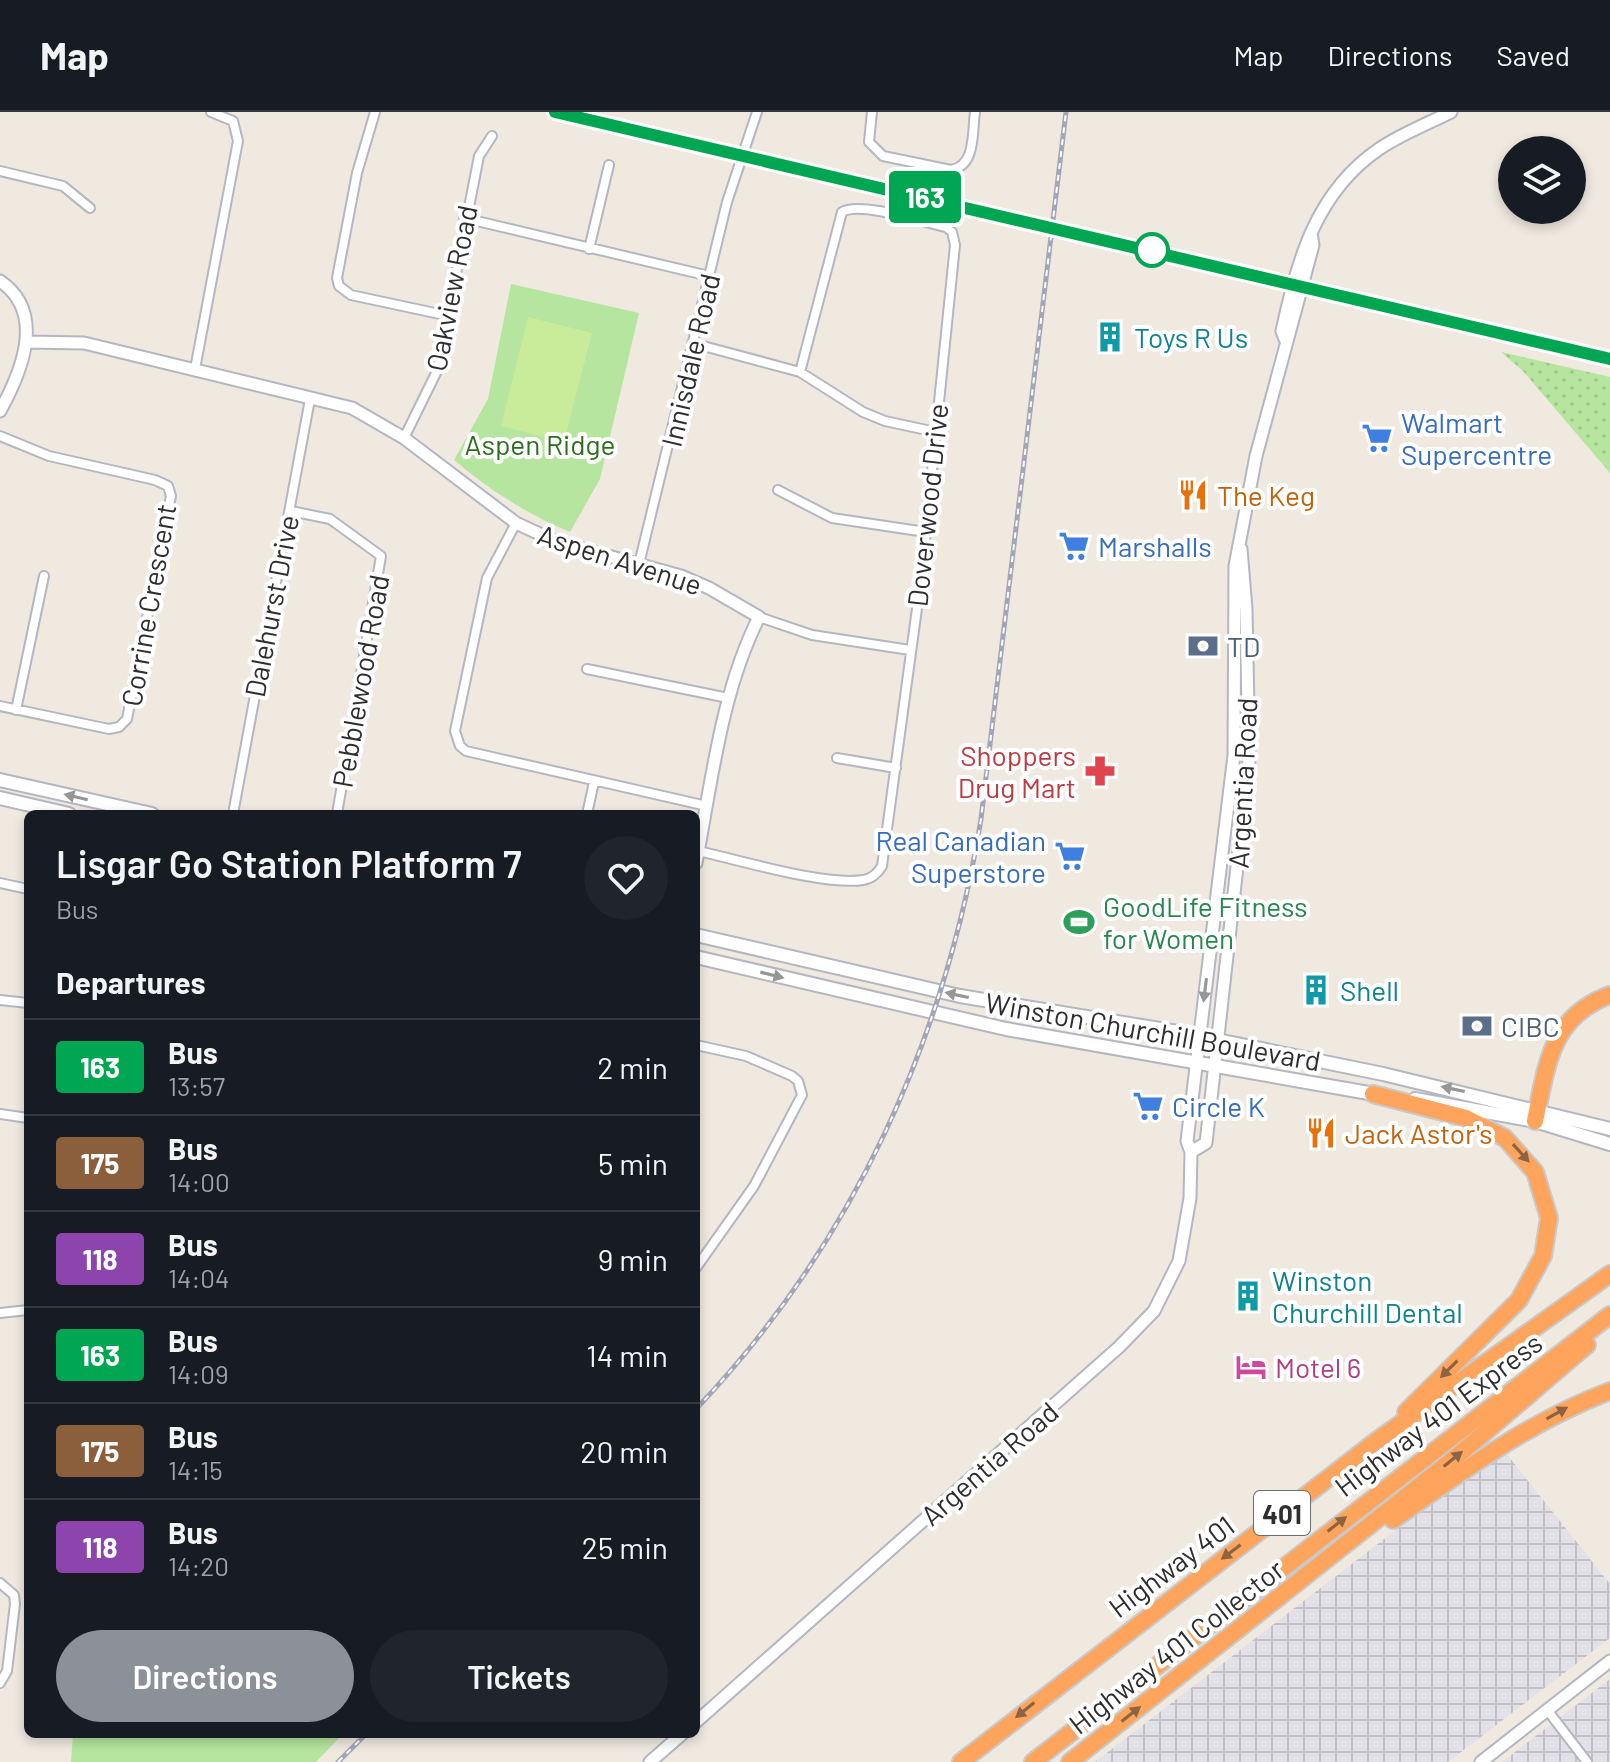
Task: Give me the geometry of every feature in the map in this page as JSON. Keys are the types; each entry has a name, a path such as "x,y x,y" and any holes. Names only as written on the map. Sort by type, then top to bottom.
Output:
{"highway":[{"path":"1537,1115 1560,1031 1582,1008 1610,995"},
{"path":"1373,1094 1466,1118 1501,1135 1518,1149 1535,1172 1549,1218 1543,1256 1519,1300 1375,1442"},
{"name":"Highway 401","path":"961,1762 1375,1442 1610,1274"},
{"name":"Highway 401 Express","path":"1033,1762 1610,1315"},
{"name":"Highway 401 Collector","path":"1070,1762 1456,1457 1610,1327"},
{"path":"1261,1613 1509,1440 1569,1407 1610,1391"}],"main road":[{"path":"0,780 134,810"},
{"path":"0,798 52,810"},
{"name":"Winston Churchill Boulevard","path":"700,936 960,996 1200,1037 1610,1129"},
{"name":"Winston Churchill Boulevard","path":"700,958 1006,1029 1373,1094 1537,1115 1610,1144"}],"street":[{"path":"195,369 238,141 233,121 211,112"},
{"path":"375,112 357,173 337,278 339,286 351,295 449,316"},
{"path":"555,112 1610,359"},
{"name":"Innisdale Road","path":"639,564 727,202 757,112"},
{"path":"872,112 869,142 878,154 951,170 959,169 968,159 975,112"},
{"name":"Argentia Road","path":"700,1718 1073,1388 1154,1311 1168,1288 1183,1245 1190,1198 1191,1152 1187,1141 1234,755 1235,566 1241,549 1249,490 1285,339 1291,334 1298,286 1313,245 1311,233 1335,191 1366,158 1394,140 1451,112"},
{"name":"Oakview Road","path":"404,438 437,371 464,218 479,156 492,136"},
{"path":"589,249 609,165"},
{"path":"0,171 63,186 90,208"},
{"name":"Doverwood Drive","path":"700,857 863,880 879,872 882,866 926,532 955,245 952,232 946,227 866,210 849,208 842,212 800,372"},
{"path":"464,218 709,276"},
{"path":"0,281 18,302 27,342 19,378 0,411"},
{"name":"Aspen Avenue","path":"27,342 84,343 352,408 404,438 516,523 557,542 639,564 709,588 759,617 812,635 910,650"},
{"path":"692,343 800,372 863,412 885,421 936,432"},
{"name":"Dalehurst Drive","path":"234,810 310,399"},
{"name":"Corrine Crescent","path":"0,436 49,456 155,480 168,486 171,496 127,719 119,727 109,729 0,706"},
{"path":"778,490 832,518 926,532"},
{"name":"Pebblewood Road","path":"291,511 330,519 381,556 338,810"},
{"path":"516,523 487,578 456,738 466,751 707,806"},
{"name":"Argentia Road","path":"1191,1152 1206,1143 1249,749 1245,567 1241,549"},
{"path":"16,710 44,576"},
{"path":"700,842 728,698 742,652 759,617"},
{"path":"587,669 728,698"},
{"path":"837,758 896,768"},
{"path":"588,810 594,782"},
{"path":"0,883 24,888"},
{"path":"0,1000 24,1003"},
{"path":"700,1046 746,1056 792,1076 798,1081 802,1095 754,1186 700,1262"},
{"path":"0,1114 24,1117"},
{"path":"0,1313 24,1310"},
{"path":"0,1583 14,1595 15,1604 7,1671 0,1683"},
{"path":"1481,1762 1610,1661"},
{"path":"1548,1711 1587,1762"},
{"path":"650,1762 677,1738"}],"shaded area":[{"path":"1502,1448 1610,1584 1610,1638 1448,1762 1095,1762"},
{"path":"1610,1679 1610,1762 1502,1762"}],"green space":[{"name":"Aspen Ridge","path":"511,284 639,313 600,479 570,532 509,500 454,460 488,399"},
{"path":"528,317 592,333 564,442 501,426"},
{"path":"1501,352 1610,377 1610,473 1523,371"},
{"path":"73,1738 339,1738 316,1762 71,1762"}],"railway":[{"path":"700,1404 752,1346 801,1279 845,1209 884,1136 916,1060 943,982 965,901 981,819 1066,112"},
{"path":"338,1762 362,1738"}],"bus line":[{"name":"163","path":"555,112 1211,263 1610,359"}],"place":[{"name":"Toys R Us","path":"1110,337"},
{"name":"Walmart Supercentre","path":"1377,438"},
{"name":"The Keg","path":"1193,495"},
{"name":"Marshalls","path":"1074,546"},
{"name":"TD","path":"1203,646"},
{"name":"Shoppers Drug Mart","path":"1100,771"},
{"name":"Real Canadian Superstore","path":"1070,856"},
{"name":"GoodLife Fitness for Women","path":"1079,922"},
{"name":"Shell","path":"1316,990"},
{"name":"CIBC","path":"1477,1026"},
{"name":"Circle K","path":"1148,1106"},
{"name":"Jack Astor's","path":"1321,1133"},
{"name":"Winston Churchill Dental","path":"1248,1296"},
{"name":"Motel 6","path":"1251,1367"}]}
